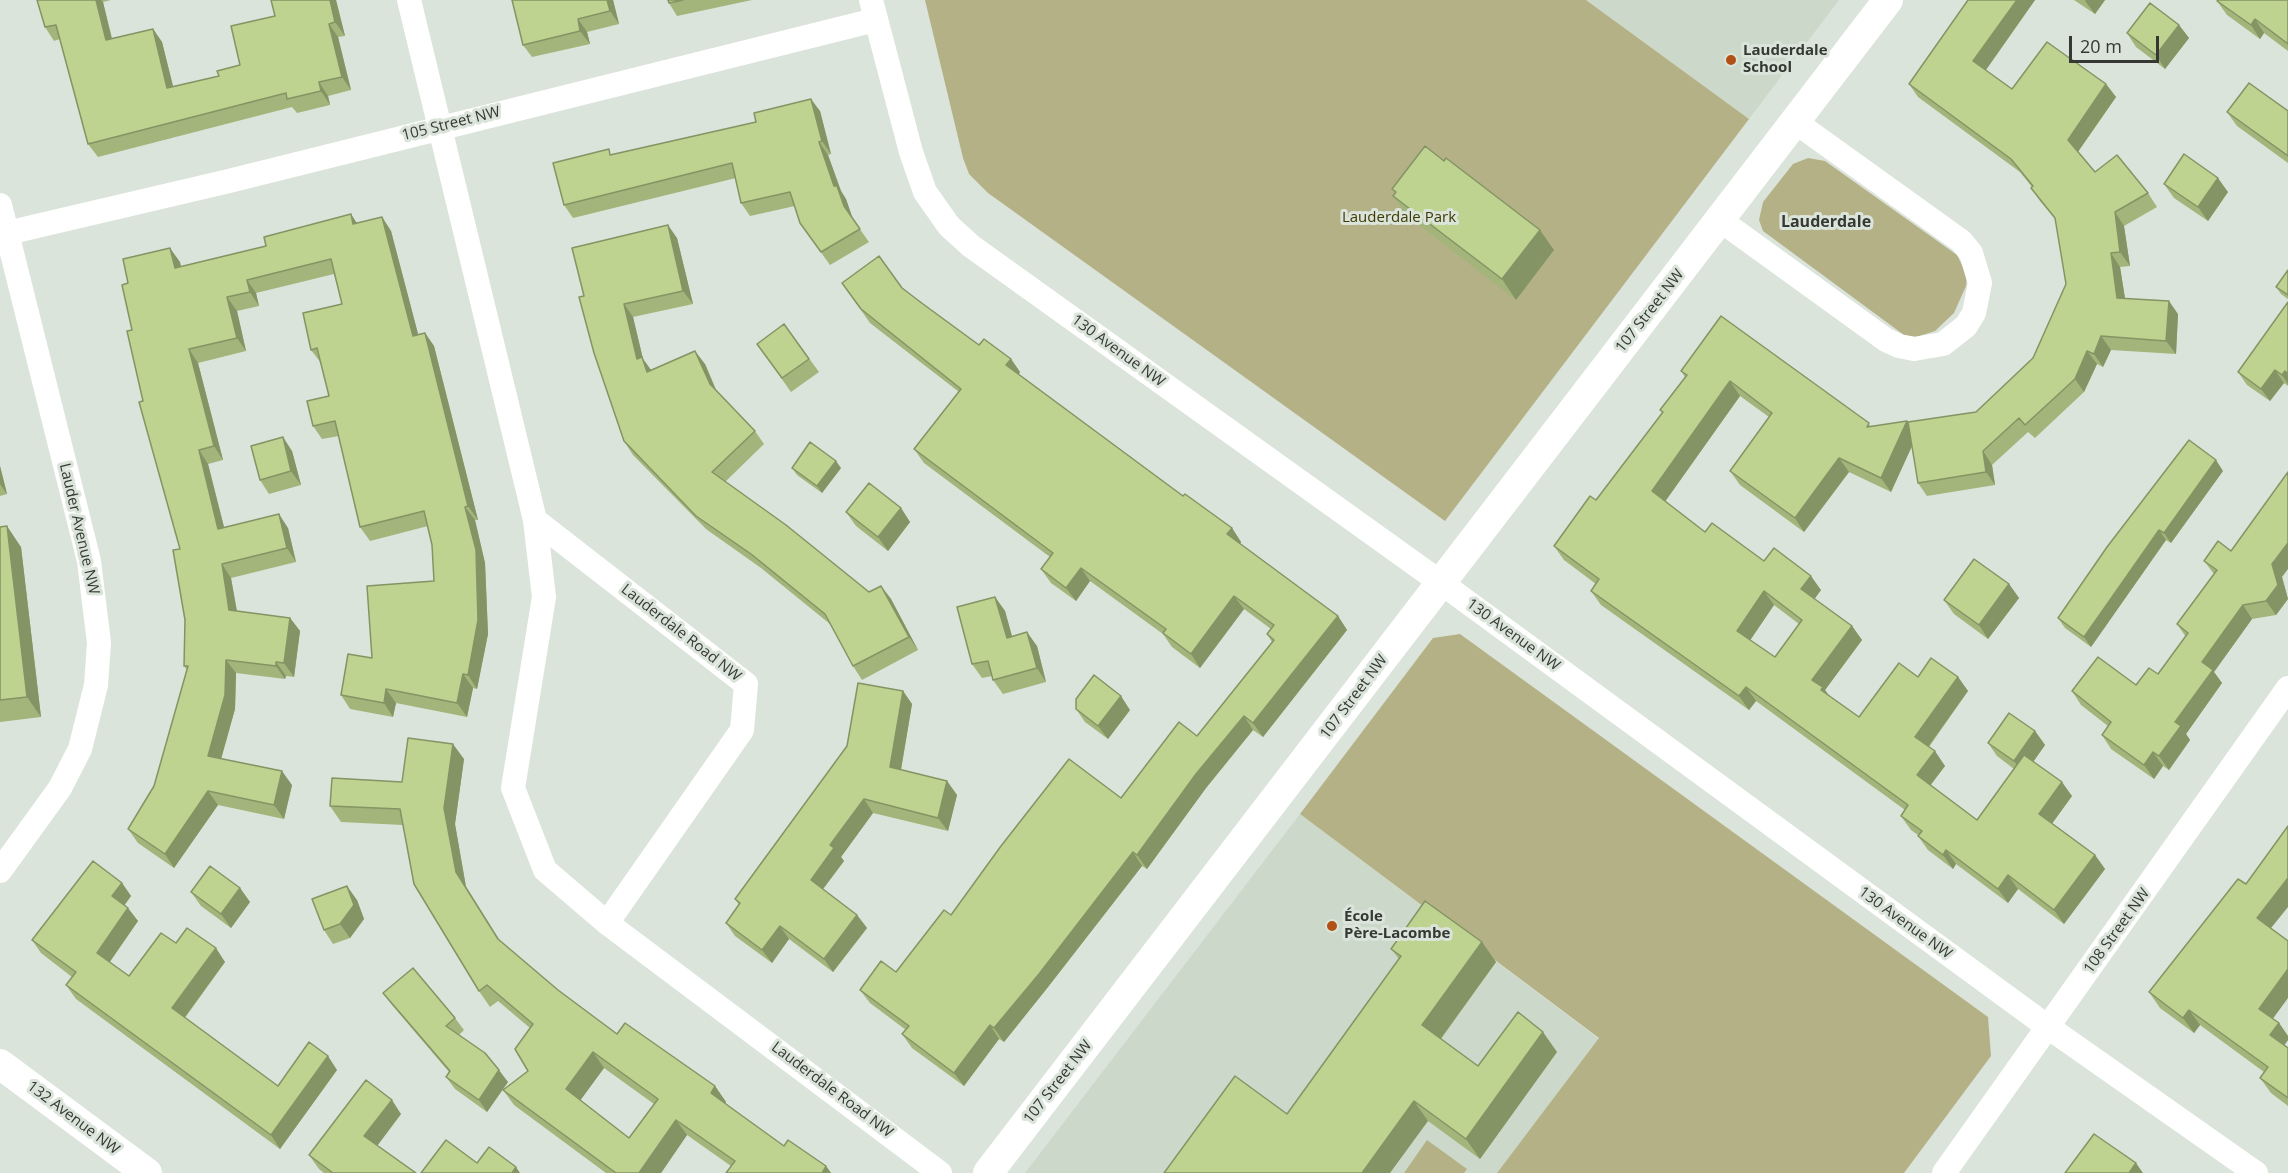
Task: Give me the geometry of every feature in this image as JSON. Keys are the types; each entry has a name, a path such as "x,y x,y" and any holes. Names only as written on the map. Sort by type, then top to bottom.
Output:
{"street":[{"name":"Lauderdale Road NW","path":"409,0 535,520 544,597 513,788 545,870 607,923 940,1173"},
{"name":"107 Street NW","path":"988,1173 1888,0"},
{"name":"105 Street NW","path":"7,233 229,181 441,127 873,10"},
{"name":"130 Avenue NW","path":"873,10 917,172 930,199 949,226 971,246 1440,582 2048,1028 2256,1173"},
{"path":"1720,220 1886,340 1899,346 1914,349 1943,344 1966,326 1974,313 1980,283 1971,254 1961,241 1794,121"},
{"name":"Lauder Avenue NW","path":"0,205 89,561 99,643 96,685 80,749 60,789 0,871"},
{"name":"Lauderdale Road NW","path":"535,520 746,684 742,730 607,923"},
{"name":"108 Street NW","path":"1944,1173 2288,688"},
{"name":"132 Avenue NW","path":"0,1064 147,1173"}],"shaded area":[{"name":"Lauderdale School","path":"1586,0 1839,0 1749,119"},
{"name":"École Père-Lacombe","path":"1300,814 1599,1039 1497,1173 1025,1173"}],"green space":[{"name":"Lauderdale Park","path":"925,0 1586,0 1749,119 1445,521 988,193 969,174 963,158"},
{"path":"1808,158 1825,161 1957,255 1967,275 1966,286 1954,313 1935,331 1916,337 1904,335 1763,231 1759,220 1763,202 1793,164"},
{"path":"1460,634 1988,1017 1991,1056 1904,1173 1497,1173 1599,1038 1300,814 1433,638"},
{"path":"1427,1140 1467,1169 1464,1173 1404,1173"}],"building":[{"path":"37,0 96,0 106,40 153,29 167,88 219,76 217,71 240,65 231,26 275,16 271,0 330,0 335,22 329,24 342,77 319,82 321,91 287,99 286,93 88,144 56,25 45,27"},
{"path":"512,0 607,0 610,11 578,19 580,31 523,45"},
{"path":"1968,0 2017,0 1973,61 2012,89 2047,42 2106,84 2068,140 2095,172 2117,155 2148,193 2115,212 2120,252 2111,253 2117,298 2169,301 2166,341 2101,336 2094,354 2087,351 2075,379 2025,425 2019,418 1983,451 1986,472 1918,483 1908,422 1976,412 2033,358 2066,284 2055,218 2031,188 2033,186 2011,159 1909,84"},
{"path":"2218,0 2288,0 2288,44 2255,19 2251,25"},
{"path":"2150,3 2179,25 2156,55 2127,33"},
{"path":"2249,83 2288,111 2288,156 2227,112"},
{"path":"811,99 822,141 819,142 834,186 837,186 844,206 860,229 821,252 800,223 790,192 741,203 732,163 564,205 553,163 609,149 610,155 756,122 754,113"},
{"path":"1425,146 1444,161 1446,158 1540,230 1502,279 1393,196 1396,192 1392,189"},
{"path":"2184,154 2218,178 2198,207 2164,184"},
{"path":"351,214 353,224 382,217 413,336 425,333 468,506 465,507 476,550 478,620 468,675 463,674 457,703 386,689 384,703 341,695 348,654 372,658 367,586 434,581 432,545 424,511 360,527 335,421 313,426 307,401 329,396 317,348 311,350 303,313 342,304 331,259 247,280 250,292 227,297 237,338 189,349 214,446 199,450 218,529 279,514 287,548 222,564 229,610 290,618 284,663 276,662 276,666 226,660 225,695 208,756 282,771 274,805 208,791 165,854 128,829 154,786 188,666 184,666 185,620 173,550 180,549 139,402 143,401 127,331 132,330 122,285 128,283 123,259 170,248 175,268 266,246 264,237"},
{"path":"668,225 683,291 624,304 637,359 642,357 647,372 695,351 710,384 755,431 712,472 786,525 869,592 881,586 909,637 853,666 825,614 751,554 696,516 624,441 594,353 579,297 584,296 572,248"},
{"path":"879,256 902,288 979,345 984,339 1011,359 1006,365 1183,496 1185,494 1232,528 1227,534 1338,616 1253,723 1244,716 1196,774 1137,855 1133,852 1039,974 994,1028 990,1025 954,1073 902,1034 909,1026 860,990 881,961 896,972 944,910 951,915 1069,759 1121,798 1179,722 1197,736 1274,640 1267,634 1274,625 1234,596 1191,654 1163,633 1166,629 1081,568 1066,588 1041,569 1053,553 914,449 961,389 861,309 842,283"},
{"path":"2288,270 2288,295 2276,287"},
{"path":"2288,302 2288,374 2285,371 2282,375 2275,370 2261,389 2238,372"},
{"path":"1721,316 1869,423 1867,427 1907,421 1881,478 1839,458 1795,518 1730,471 1772,413 1730,381 1652,491 1705,532 1712,523 1764,561 1774,548 1811,576 1801,589 1852,626 1812,680 1823,687 1821,690 1859,717 1899,663 1918,677 1931,658 1958,677 1915,737 1935,751 1917,775 1977,820 2024,755 2062,782 2039,814 2095,855 2054,910 2008,875 1998,889 1946,850 1943,855 1918,836 1922,831 1901,816 1908,805 1746,687 1739,696 1591,591 1599,579 1554,546 1590,496 1596,500 1663,412 1660,410 1687,375 1681,371","holes":["1764,591 1802,620 1775,657 1737,631"]},
{"path":"784,324 809,359 782,378 757,344"},
{"path":"283,437 291,471 260,480 251,446"},
{"path":"2189,440 2216,460 2164,533 2159,530 2084,637 2058,618 2107,547"},
{"path":"810,442 836,461 817,486 792,468"},
{"path":"2288,472 2288,543 2272,564 2278,585 2266,601 2243,605 2202,662 2213,670 2175,722 2181,726 2159,756 2153,752 2144,765 2102,735 2111,722 2072,691 2098,657 2136,685 2149,668 2158,674 2188,633 2177,624 2217,570 2204,561 2218,541 2231,551"},
{"path":"869,483 901,508 878,537 846,512"},
{"path":"7,526 27,697 0,700 0,527"},
{"path":"1974,559 2009,584 1979,625 1944,600"},
{"path":"995,597 1007,638 1027,632 1037,668 993,680 988,661 972,664 957,607"},
{"path":"1094,675 1121,696 1098,726 1076,709 1076,699"},
{"path":"858,683 903,691 890,767 947,781 938,818 864,799 830,845 834,848 811,880 857,915 824,959 780,926 762,950 726,923 740,903 735,899 847,746"},
{"path":"2009,713 2035,731 2014,761 1988,743"},
{"path":"408,738 453,744 444,808 456,872 498,939 558,990 617,1034 625,1023 715,1086 711,1093 784,1146 788,1140 826,1166 822,1173 726,1173 735,1161 676,1120 639,1173 616,1173 503,1090 528,1071 515,1049 533,1024 487,985 479,991 414,884 400,809 330,806 332,778 402,782","holes":["593,1052 658,1099 629,1138 566,1089"]},
{"path":"2288,826 2288,878 2257,918 2288,941 2288,969 2259,1009 2279,1023 2270,1035 2288,1048 2288,1098 2260,1078 2268,1067 2189,1010 2183,1018 2149,992 2238,879 2246,884"},
{"path":"93,861 122,883 112,896 128,908 97,953 129,976 161,933 176,943 187,928 216,948 172,1008 278,1086 309,1042 328,1056 271,1135 66,985 76,972 32,940"},
{"path":"210,866 240,888 221,914 191,892"},
{"path":"347,886 354,905 340,924 324,930 312,899"},
{"path":"1425,901 1482,942 1422,1025 1478,1066 1518,1012 1543,1032 1466,1139 1414,1101 1362,1173 1164,1173 1235,1076 1287,1114 1401,956 1391,949"},
{"path":"413,968 455,1018 446,1026 485,1053 499,1070 479,1100 446,1077 450,1071 383,993"},
{"path":"366,1080 392,1100 364,1136 416,1173 333,1173 309,1155"},
{"path":"2094,1134 2136,1163 2129,1173 2065,1173"},
{"path":"446,1140 477,1163 489,1147 516,1167 512,1173 421,1173"}],"place":[{"name":"Lauderdale School","path":"1731,60"},
{"name":"École Père-Lacombe","path":"1332,926"}],"district":[{"name":"Lauderdale","path":"1826,222"}]}
